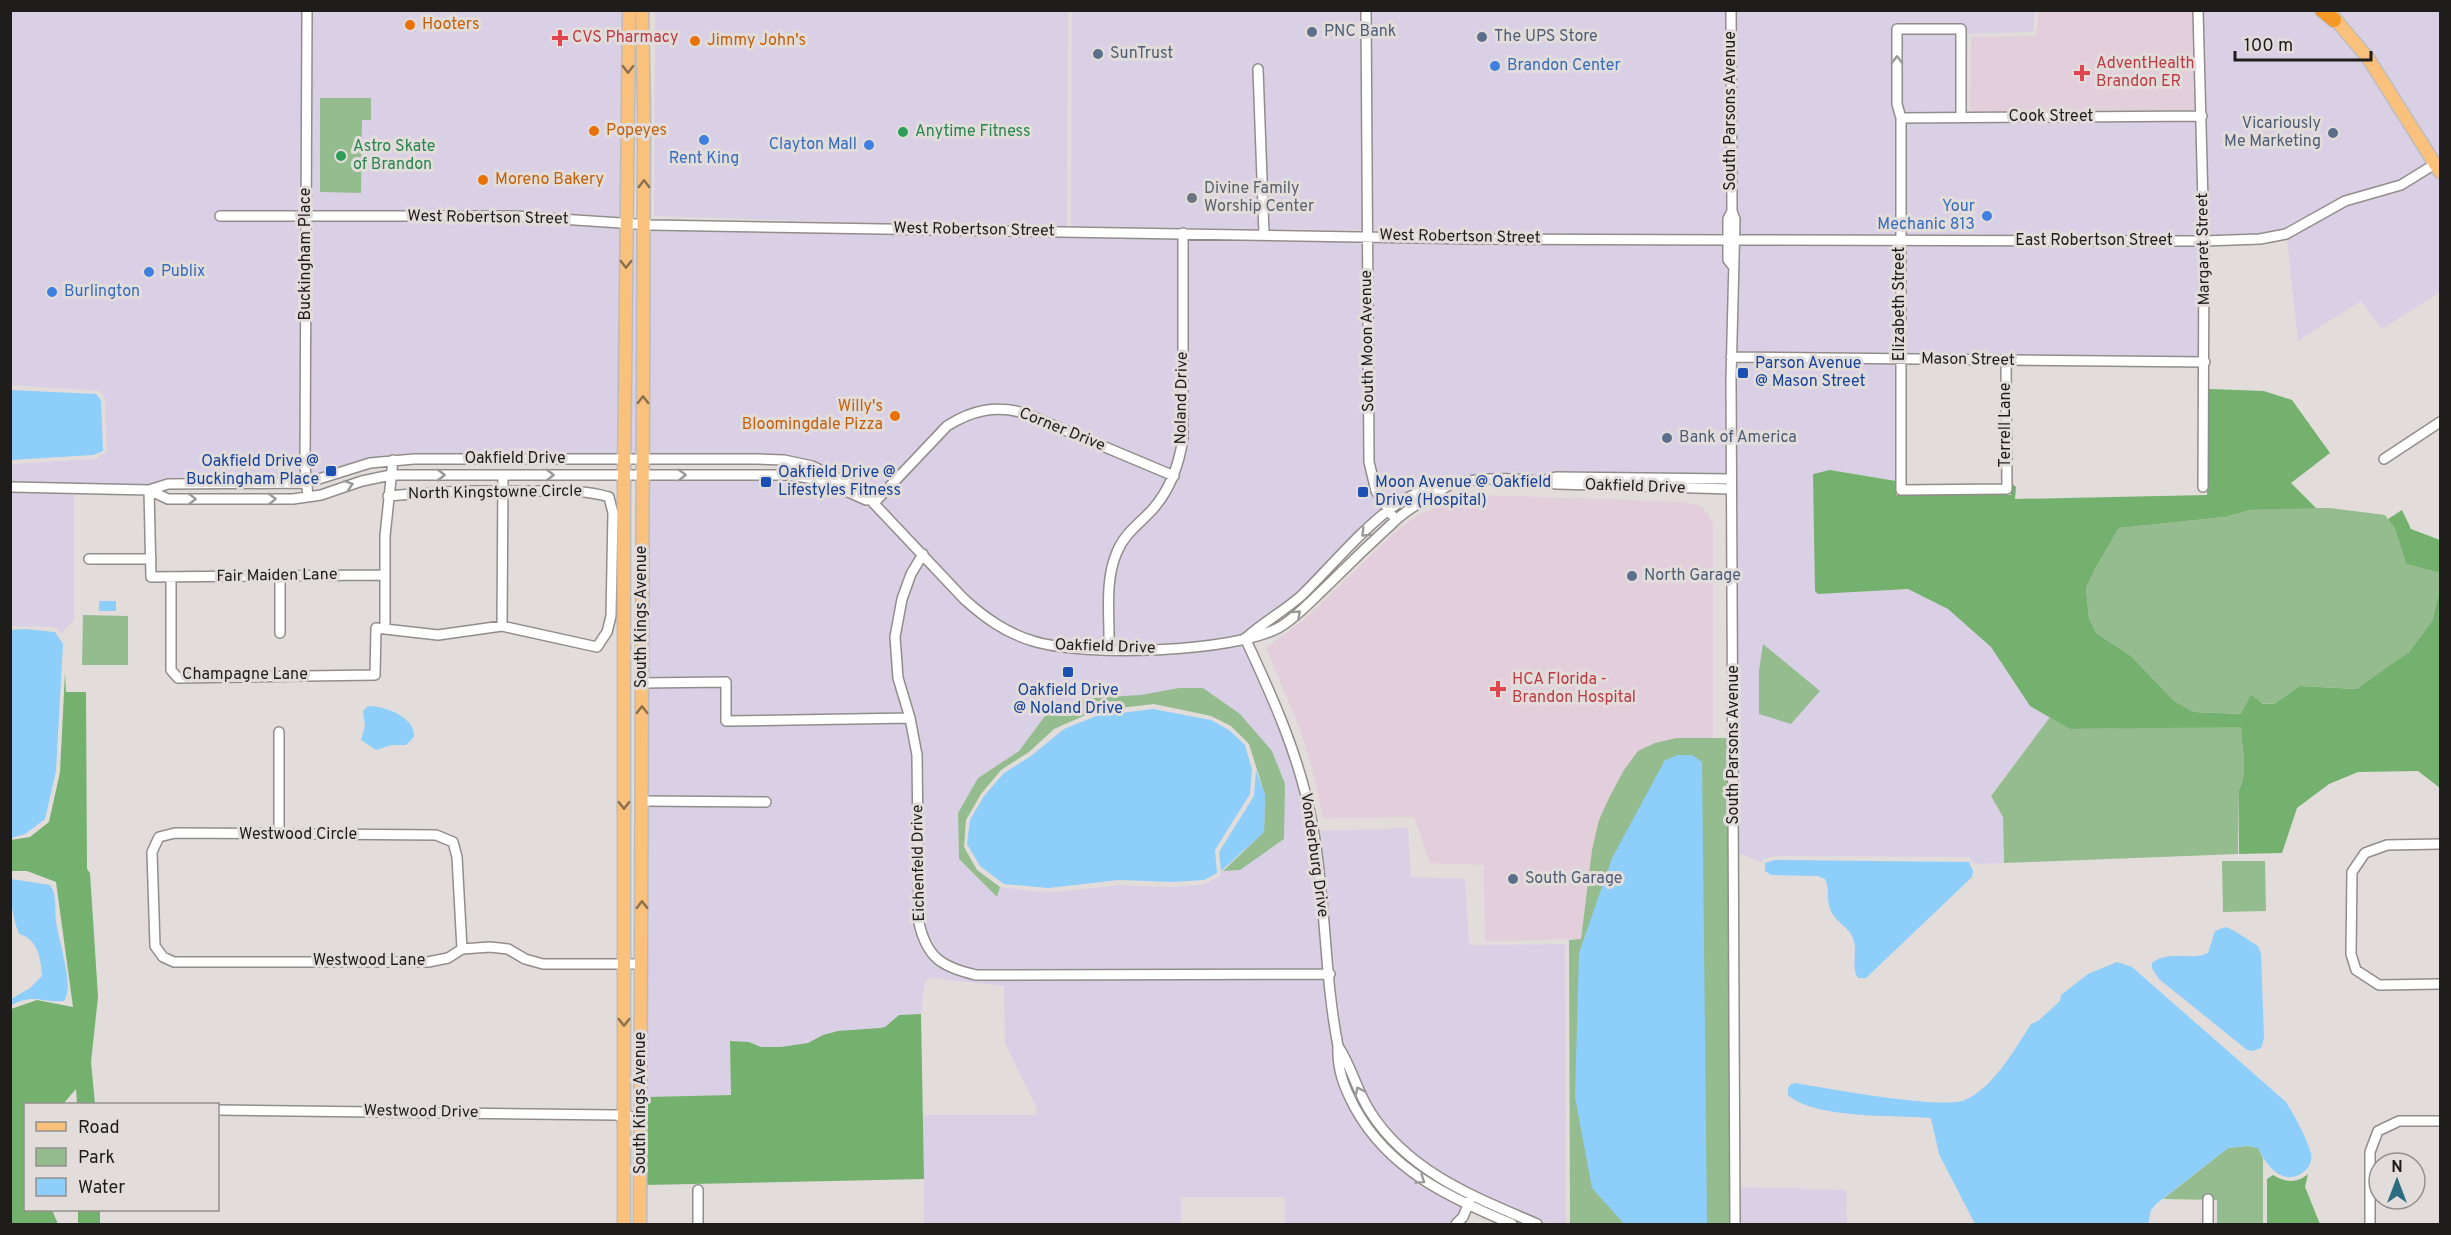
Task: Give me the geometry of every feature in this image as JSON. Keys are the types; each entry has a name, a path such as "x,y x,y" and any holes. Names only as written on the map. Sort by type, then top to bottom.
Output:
{"highway":[{"path":"2322,10 2331,15"}],"main road":[{"name":"South Kings Avenue","path":"624,1224 624,459 629,10"},
{"name":"South Kings Avenue","path":"640,1224 644,225 642,10"},
{"path":"2331,15 2368,58 2438,168"},
{"path":"624,541 631,605 631,642 634,652 642,659"}],"street":[{"name":"Buckingham Place","path":"307,10 306,483 308,497"},
{"name":"South Moon Avenue","path":"1366,10 1369,462 1372,482 1380,501 1396,520"},
{"name":"South Parsons Avenue","path":"1731,10 1732,211 1735,219 1732,240 1735,260 1732,265 1731,357 1735,1224"},
{"name":"Margaret Street","path":"2198,10 2204,241 2203,487"},
{"name":"Elizabeth Street","path":"1961,117 1961,29 1897,29 1897,104 1901,118 1900,490 2007,489"},
{"path":"1258,69 1264,234"},
{"name":"Cook Street","path":"1901,118 2202,116"},
{"name":"East Robertson Street","path":"1732,240 2204,241 2260,239 2286,234 2345,201 2384,191 2438,168"},
{"name":"West Robertson Street","path":"220,216 516,216 644,225 1732,240"},
{"name":"Noland Drive","path":"1110,649 1110,576 1116,554 1127,536 1159,501 1174,476 1183,438 1183,233"},
{"name":"Mason Street","path":"1731,357 2205,362"},
{"name":"Terrell Lane","path":"2006,360 2007,489"},
{"name":"Corner Drive","path":"874,503 947,426 961,417 987,410 1000,409 1024,413 1174,476"},
{"path":"2384,459 2440,422"},
{"name":"Oakfield Drive","path":"10,488 149,490 168,484 306,483 370,464 393,460 756,459 792,462 812,466 841,478 860,490 982,615 1007,631 1054,646 1110,649 1193,648 1224,644 1265,634 1289,621 1396,520 1419,502 1450,484"},
{"path":"388,496 393,460"},
{"name":"Oakfield Drive","path":"149,490 168,499 278,499 308,497 391,475 800,476 820,480 874,503"},
{"path":"385,629 438,635 502,626 503,475"},
{"name":"Oakfield Drive","path":"1540,481 1556,477 1731,478"},
{"name":"Oakfield Drive","path":"1245,638 1290,606 1388,511 1417,493 1441,485 1476,480 1731,489"},
{"path":"149,490 151,577 171,577"},
{"name":"North Kingstowne Circle","path":"384,574 388,496 424,492 504,490 592,492 609,497 613,513 611,616 607,632 597,647 502,626"},
{"name":"Eichenfeld Drive","path":"923,554 911,574 902,598 895,637 898,678 910,718 917,755 919,923 923,942 935,958 954,970 976,975 1329,974"},
{"path":"89,559 151,559"},
{"path":"1334,564 1342,571"},
{"name":"Fair Maiden Lane","path":"171,577 384,574"},
{"name":"Champagne Lane","path":"171,577 171,670 178,678 375,675 376,628 385,629 384,574"},
{"path":"280,577 280,633"},
{"name":"Vonderburg Drive","path":"1245,638 1280,713 1304,786 1316,846 1338,1047 1337,1063 1344,1085 1357,1112 1378,1141 1423,1181 1468,1205 1512,1224"},
{"path":"642,683 726,682 726,721 910,718"},
{"path":"279,732 279,835"},
{"path":"642,801 766,802"},
{"name":"Westwood Circle","path":"163,957 155,946 152,852 159,837 175,833 436,835 453,843 457,857 462,948"},
{"path":"2440,844 2387,845 2365,852 2352,872 2351,954 2356,970 2379,985 2440,984"},
{"name":"Westwood Lane","path":"163,957 174,962 428,962 448,958 462,948 490,947 508,949 525,959 543,964 642,964"},
{"name":"Vonderburg Drive","path":"1338,1047 1370,1112 1392,1140 1423,1169 1472,1195 1537,1224"},
{"name":"Westwood Drive","path":"219,1110 615,1114 641,1118"},
{"path":"2370,1224 2370,1152 2378,1131 2399,1121 2440,1121"},
{"path":"698,1190 698,1224"},
{"path":"1456,1224 1472,1195"},
{"path":"2208,1199 2208,1224"}],"shaded area":[{"path":"11,11 303,11 301,211 215,211 215,221 301,221 301,478 168,478 146,485 11,482 11,464 95,459 107,452 105,398 100,391 11,385"},
{"path":"312,11 624,11 622,219 515,211 311,211"},
{"path":"655,11 1068,11 1067,229 654,216"},
{"path":"1072,11 1362,11 1363,230 1269,229 1262,64 1253,65 1259,229 1071,226"},
{"path":"1371,11 1726,11 1727,208 1723,219 1723,235 1372,230"},
{"path":"1736,11 2035,11 2033,32 1968,34 1966,112 1966,29 1961,24 1897,23 1892,29 1892,104 1896,119 1895,235 1740,235 1737,208"},
{"name":"AdventHealth Brandon ER","path":"2039,11 2193,11 2195,110 1970,111 1971,37 2036,36"},
{"path":"2203,11 2313,11 2331,24 2364,62 2428,162 2396,182 2343,197 2285,229 2259,234 2209,236"},
{"path":"2334,11 2440,11 2440,163"},
{"path":"1901,34 1956,34 1957,112 1904,113 1901,103"},
{"path":"2197,122 2200,236 1905,235 1906,123"},
{"path":"2434,171 2440,181 2440,292 2382,329 2361,301 2298,341 2287,239 2346,206 2399,192"},
{"path":"311,221 515,222 622,229 619,453 389,454 311,476"},
{"path":"631,230 639,230 638,454 629,454"},
{"path":"648,231 1178,238 1178,438 1171,469 1026,408 1000,403 973,407 945,421 874,496 857,482 834,469 793,456 648,454"},
{"path":"1187,238 1363,241 1364,462 1368,484 1382,510 1287,601 1243,633 1192,643 1114,644 1115,577 1120,556 1130,539 1156,513 1168,496 1177,482 1184,462 1187,438"},
{"path":"1372,241 1723,245 1727,268 1726,473 1556,472 1540,475 1476,475 1439,479 1415,488 1389,504 1380,489 1373,462"},
{"path":"1740,245 1895,246 1896,354 1735,354 1737,267 1740,259"},
{"path":"1905,246 2200,246 2200,357 1905,354"},
{"path":"1735,364 1895,364 1896,481 1830,470 1815,591 1818,594 1908,589 1948,609 1991,647 2030,706 2050,717 1991,795 2003,817 2004,863 1975,864 1969,857 1775,856 1761,862 1739,853"},
{"path":"1000,414 1023,418 1167,479 1149,505 1123,532 1111,552 1105,576 1105,644 1054,641 1036,637 984,611 881,503 950,430 975,417"},
{"path":"789,480 819,485 871,508 917,555 906,572 890,636 893,679 904,713 731,715 731,682 726,677 647,678 648,481"},
{"path":"11,493 74,494 74,620 61,634 55,627 11,626"},
{"name":"HCA Florida - Brandon Hospital","path":"1478,495 1686,502 1701,506 1709,515 1713,525 1713,738 1676,738 1592,850 1581,939 1485,941 1484,865 1430,863 1414,817 1323,818 1313,771 1301,731 1266,648 1305,619 1393,534 1418,515 1457,498"},
{"path":"924,563 979,620 998,632 1033,647 1076,653 1193,654 1243,644 1284,738 1299,787 1311,847 1324,969 976,969 955,965 938,954 928,939 924,923 922,755 915,713 903,677 900,657 900,637 907,600 915,577","holes":["1179,688 1272,751 1240,870 1221,871 1220,876 1205,884 1172,887 1119,885 1047,893 1000,887 996,896 959,860 958,813 978,778 1019,751 1045,716"]},
{"path":"647,688 722,688 722,721 727,726 907,724 913,755 915,925 919,943 931,961 951,974 976,980 1325,979 1335,1074 1353,1115 1371,1142 1402,1171 1420,1186 1461,1210 1449,1224 1285,1224 1285,1197 1181,1197 1181,1224 924,1224 923,1115 1036,1115 1037,1109 1005,1043 1004,986 931,978 927,980 924,987 921,1014 899,1015 885,1027 823,1035 808,1043 781,1047 761,1047 749,1042 730,1042 731,1095 646,1097 647,806 770,807 771,797 647,796"},
{"path":"1408,828 1411,877 1465,879 1469,945 1565,944 1566,1224 1550,1224 1473,1190 1443,1175 1409,1150 1374,1109 1343,1045 1318,831"},
{"path":"1740,1187 1846,1190 1847,1224 1740,1224"}],"green space":[{"name":"Astro Skate of Brandon","path":"320,98 371,98 371,120 362,120 361,193 320,192"},
{"path":"2209,389 2264,391 2292,400 2330,453 2291,483 2316,508 2250,510 2225,517 2119,528 2086,588 2089,618 2096,633 2131,656 2174,701 2194,712 2241,714 2251,695 2263,704 2274,704 2300,686 2357,689 2409,652 2432,621 2440,589 2440,788 2418,771 2358,772 2329,784 2297,808 2282,853 2239,854 2239,790 2244,775 2241,727 2070,729 2030,706 1991,647 1948,609 1908,589 1818,594 1815,591 1813,474 1830,470 1896,481 1896,495 2011,495 2011,483 2016,487 2015,499 2207,495"},
{"path":"2330,508 2385,515 2395,529 2406,564 2440,573 2440,589 2432,621 2409,652 2376,677 2357,689 2300,686 2274,704 2247,703 2242,714 2194,712 2174,701 2131,656 2096,633 2089,618 2086,588 2119,528 2225,517 2250,510"},
{"path":"2402,510 2411,529 2440,540 2440,573 2406,564 2395,529 2388,519"},
{"path":"83,615 128,616 128,665 82,665"},
{"path":"1763,644 1820,691 1791,724 1759,714 1759,671"},
{"path":"65,673 66,692 86,692 87,869 90,873 98,997 91,1062 95,1103 77,1103 76,1089 64,1103 24,1103 24,1211 52,1211 58,1224 11,1224 11,1009 37,1000 73,1007 56,882 27,871 10,871 11,840 30,837 49,822 60,772"},
{"path":"1179,688 1203,688 1240,714 1272,751 1285,784 1284,839 1240,870 1223,871 1264,832 1265,795 1249,744 1231,726 1211,716 1154,704 1095,711 1054,729 1029,752 1001,770 981,794 966,820 964,847 977,870 1000,887 997,897 959,859 958,813 978,778 1019,751 1045,716 1087,698 1141,695"},
{"path":"2050,717 2070,729 2241,726 2244,775 2239,790 2238,854 2004,863 2003,817 1991,796"},
{"path":"1676,738 1734,738 1736,1224 1570,1224 1569,940 1581,939 1592,850 1599,820 1610,796 1624,770 1638,751 1655,743"},
{"path":"2222,861 2265,861 2266,911 2223,912"},
{"path":"921,1014 924,1179 645,1185 646,1097 731,1095 730,1041 749,1042 761,1047 781,1047 808,1043 823,1035 838,1031 885,1027 899,1015"},
{"path":"2248,1146 2258,1148 2263,1158 2263,1224 2217,1224 2217,1200 2163,1199 2228,1148"},
{"path":"2308,1174 2305,1187 2320,1224 2267,1224 2267,1179 2273,1175 2295,1181"},
{"path":"78,1211 100,1211 100,1224 78,1224"}],"water":[{"path":"11,390 96,394 101,400 103,451 93,455 11,460"},
{"path":"99,601 116,601 116,611 99,611"},
{"path":"11,630 55,632 63,644 56,771 45,819 25,834 11,838"},
{"path":"368,706 383,708 398,714 410,724 414,737 406,745 392,745 376,750 361,740 365,726 363,711"},
{"path":"1153,709 1211,720 1229,730 1245,745 1252,770 1250,794 1215,850 1217,873 1204,880 1172,882 1119,880 1048,888 1004,884 980,866 967,844 970,820 984,796 1004,773 1031,756 1064,729 1096,716"},
{"path":"1678,755 1692,755 1702,762 1707,1224 1624,1224 1592,1188 1575,1097 1579,953 1612,858 1665,760"},
{"path":"1256,770 1265,795 1264,832 1221,871 1219,852 1254,796"},
{"path":"1775,860 1969,862 1973,871 1972,877 1866,978 1858,978 1855,970 1854,941 1831,911 1825,879 1818,876 1771,875 1765,871 1765,863"},
{"path":"11,879 50,885 52,889 55,898 57,929 67,974 67,994 64,1001 32,999 11,1005 11,999 30,988 42,976 37,950 30,940 19,934 12,907"},
{"path":"2225,927 2258,946 2261,954 2264,1039 2261,1048 2253,1051 2247,1050 2159,979 2152,968 2152,963 2165,957 2208,953 2215,931"},
{"path":"2117,962 2132,967 2286,1102 2310,1149 2311,1159 2307,1169 2293,1177 2283,1176 2271,1168 2258,1148 2248,1146 2228,1148 2156,1204 2151,1210 2148,1224 1975,1224 1939,1154 1931,1118 1835,1112 1800,1103 1788,1095 1788,1088 1795,1083 1909,1100 1952,1102 1965,1100 1976,1094 1994,1077 2011,1056 2031,1024 2038,1021 2060,1001 2061,995 2088,974"}],"place":[{"name":"Hooters","path":"410,25"},
{"name":"PNC Bank","path":"1312,32"},
{"name":"The UPS Store","path":"1482,37"},
{"name":"CVS Pharmacy","path":"560,38"},
{"name":"Jimmy John's","path":"695,41"},
{"name":"SunTrust","path":"1098,54"},
{"name":"Brandon Center","path":"1495,66"},
{"name":"AdventHealth Brandon ER","path":"2082,73"},
{"name":"Popeyes","path":"594,131"},
{"name":"Anytime Fitness","path":"903,132"},
{"name":"Vicariously Me Marketing","path":"2333,133"},
{"name":"Rent King","path":"704,140"},
{"name":"Clayton Mall","path":"869,145"},
{"name":"Astro Skate of Brandon","path":"341,156"},
{"name":"Moreno Bakery","path":"483,180"},
{"name":"Divine Family Worship Center","path":"1192,198"},
{"name":"Your Mechanic 813","path":"1987,216"},
{"name":"Publix","path":"149,272"},
{"name":"Burlington","path":"52,292"},
{"name":"Parson Avenue @ Mason Street","path":"1743,373"},
{"name":"Willy's Bloomingdale Pizza","path":"895,416"},
{"name":"Bank of America","path":"1667,438"},
{"name":"Oakfield Drive @ Buckingham Place","path":"331,471"},
{"name":"Oakfield Drive @ Lifestyles Fitness","path":"766,482"},
{"name":"Moon Avenue @ Oakfield Drive (Hospital)","path":"1363,492"},
{"name":"North Garage","path":"1632,576"},
{"name":"Oakfield Drive @ Noland Drive","path":"1068,672"},
{"name":"HCA Florida - Brandon Hospital","path":"1498,689"},
{"name":"South Garage","path":"1513,879"}]}
